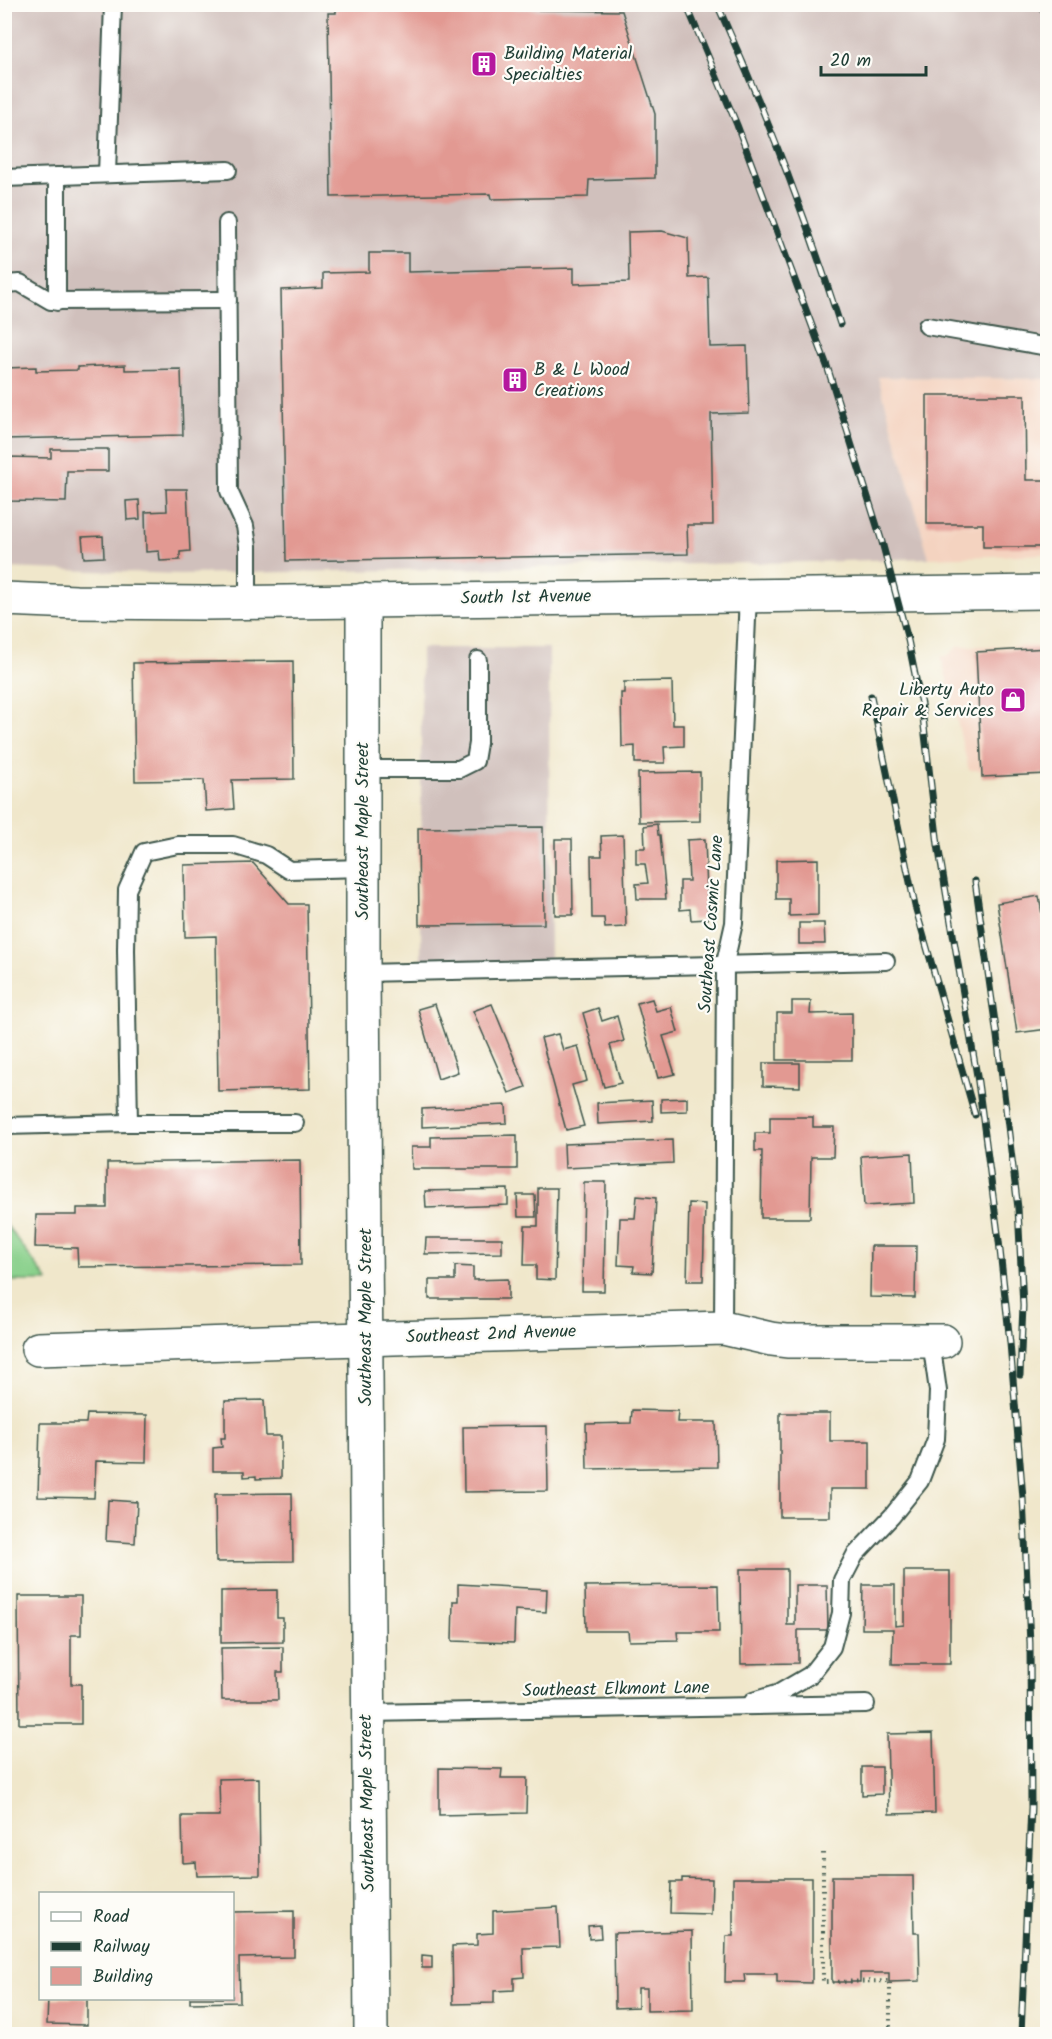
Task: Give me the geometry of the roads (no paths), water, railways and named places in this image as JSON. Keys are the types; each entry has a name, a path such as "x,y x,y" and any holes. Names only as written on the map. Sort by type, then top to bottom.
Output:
{"street":[{"name":"South 1st Avenue","path":"4,599 76,602 248,603 1047,592"},
{"name":"Southeast Maple Street","path":"363,600 363,973 370,2034"},
{"name":"Southeast 2nd Avenue","path":"38,1349 723,1328 771,1340 937,1341"}],"lane":[{"path":"107,174 113,4"},
{"path":"4,178 228,170"},
{"path":"57,176 57,302"},
{"path":"227,223 229,491 245,526 248,546 248,603"},
{"path":"4,284 20,284 57,302 228,300"},
{"path":"927,326 1047,347"},
{"name":"Southeast Cosmic Lane","path":"723,1328 725,963 734,923 748,595"},
{"path":"363,769 459,769 475,761 478,742 478,660"},
{"path":"129,1123 126,950 128,890 144,852 178,845 233,845 266,855 289,870 363,868"},
{"path":"363,973 886,961"},
{"path":"4,1126 295,1123"},
{"path":"737,1707 778,1693 810,1675 832,1647 840,1613 842,1580 855,1555 892,1516 920,1481 936,1439 937,1341"},
{"name":"Southeast Elkmont Lane","path":"368,1713 866,1704"}],"railway":[{"path":"686,4 737,125 827,366 882,542 908,640 922,709 938,845 978,1082 999,1241 1023,1498 1030,1643 1031,1807 1021,2034"},
{"path":"717,4 783,162 840,324"},
{"path":"1037,4 1048,16"},
{"path":"871,696 915,906 975,1115"},
{"path":"975,881 1018,1208 1023,1306 1020,1375"}],"place":[{"name":"Building Material Specialties","path":"484,64"},
{"name":"B & L Wood Creations","path":"515,380"},
{"name":"Liberty Auto Repair & Services","path":"1013,700"}]}
